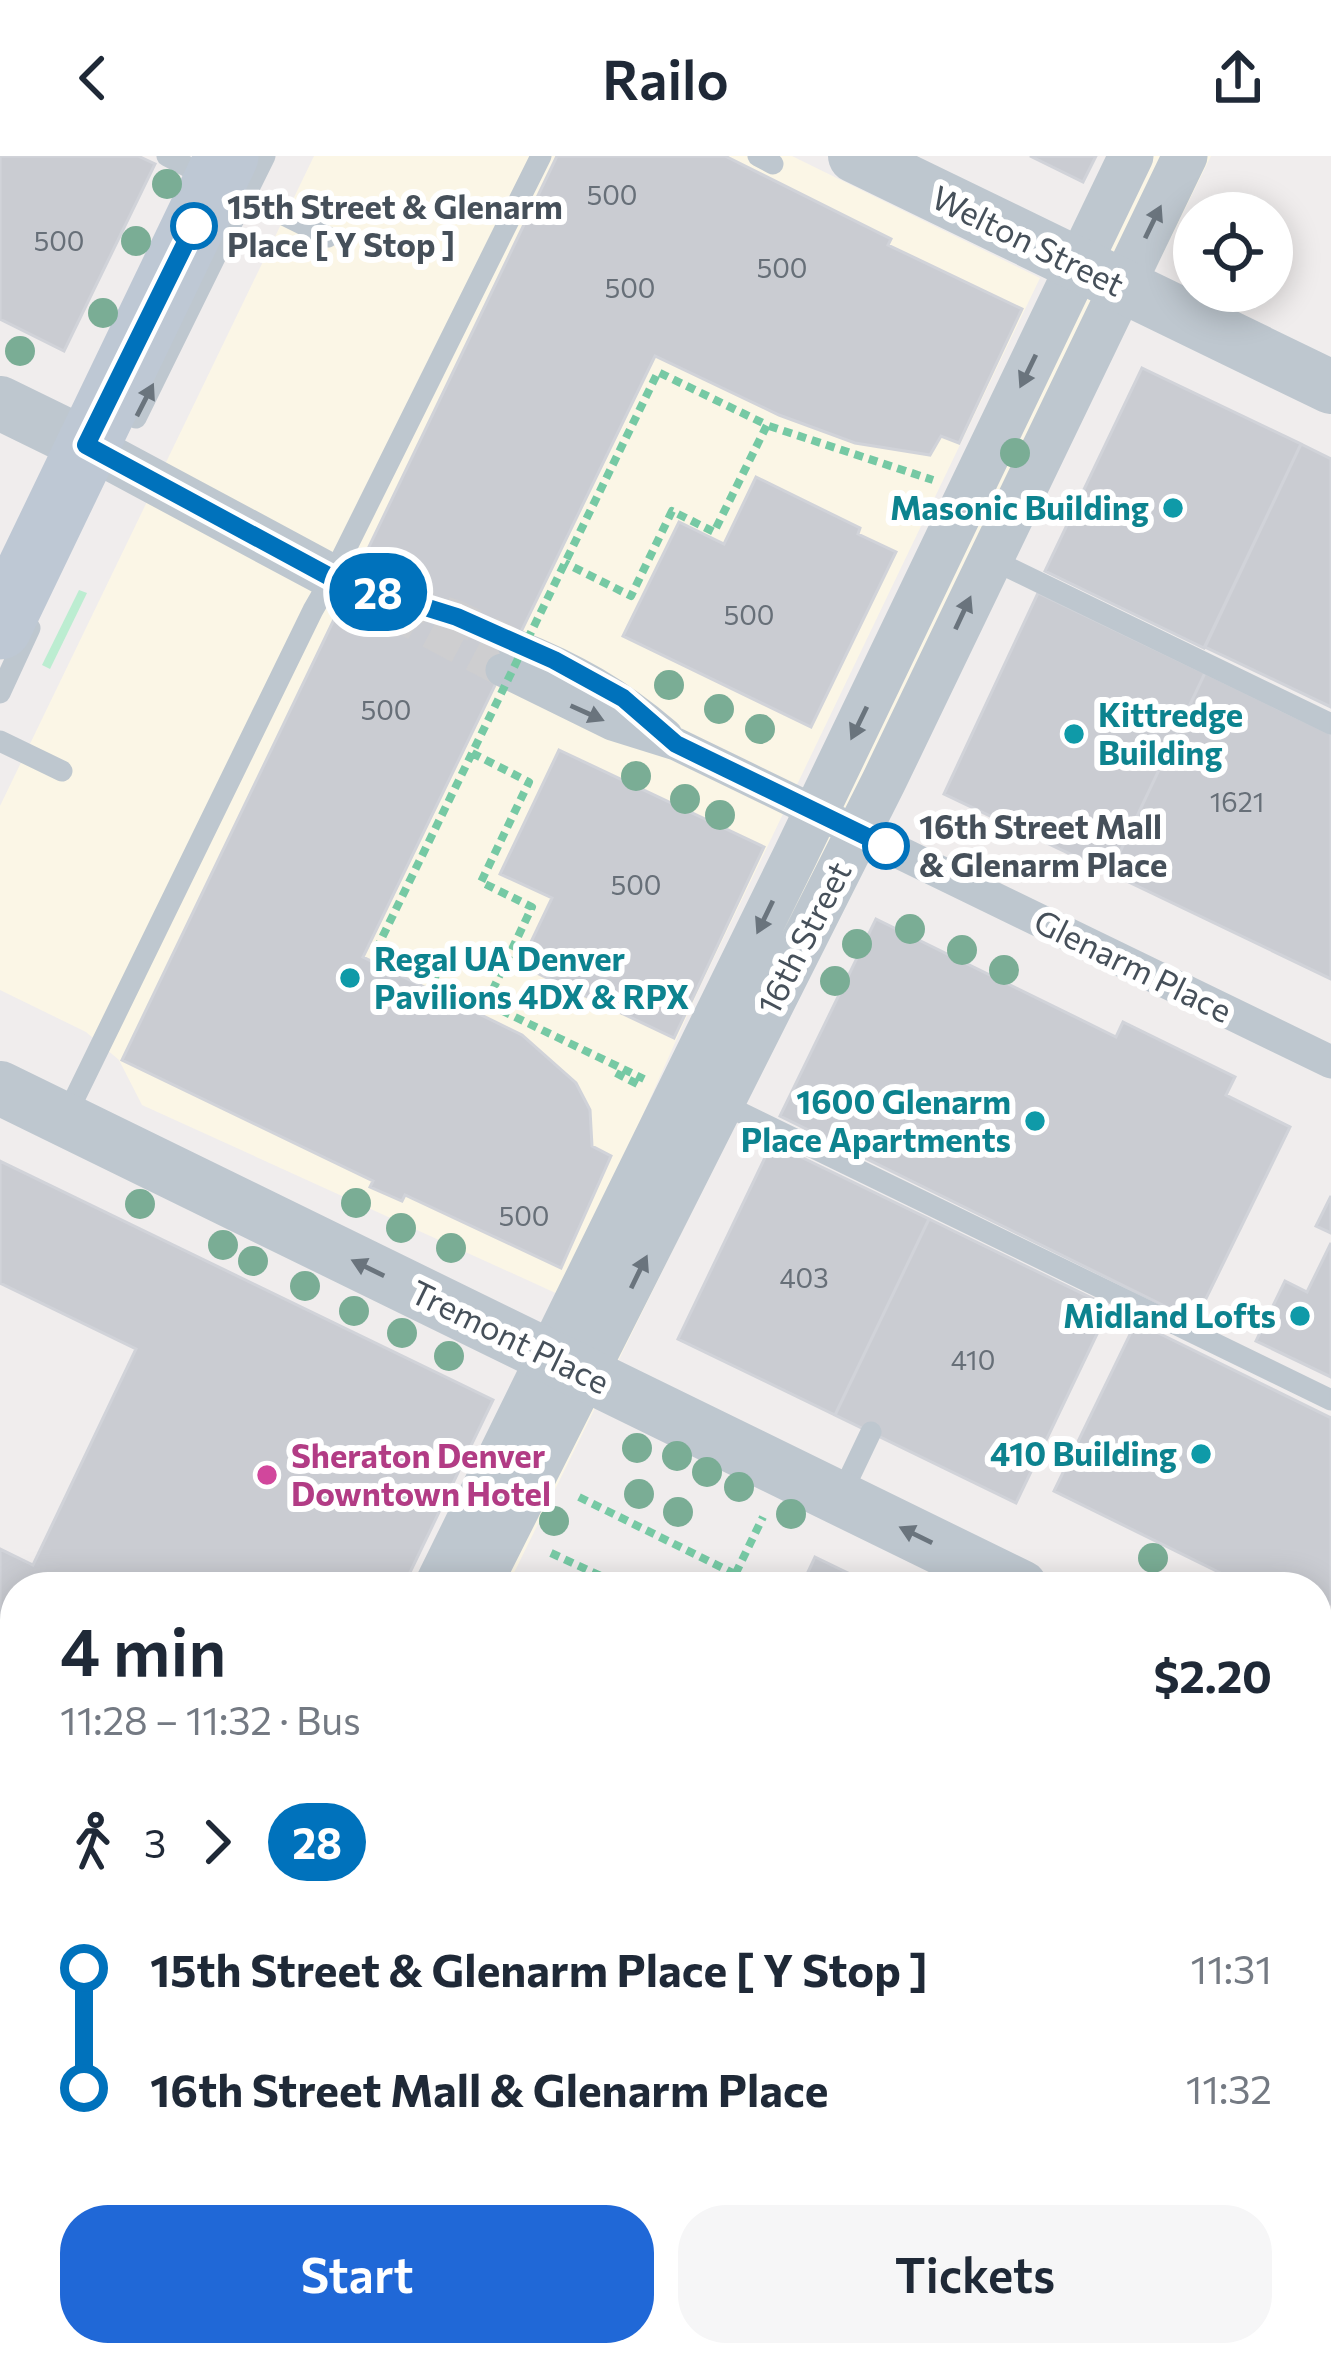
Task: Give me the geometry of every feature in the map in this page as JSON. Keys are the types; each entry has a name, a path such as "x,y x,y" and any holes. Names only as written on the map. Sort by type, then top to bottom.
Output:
{"main road":[{"path":"22,614 112,452 224,169"}],"street":[{"name":"16th Street","path":"484,1572 566,1365 614,1323 721,1103 837,822 989,558 1100,277 1131,156"},
{"name":"16th Street","path":"445,1572 566,1365 837,822 1100,277 1185,156"},
{"name":"Welton Street","path":"866,158 1331,387"},
{"path":"0,403 112,452 344,582"},
{"name":"Glenarm Place","path":"508,658 554,660 623,698 676,744 1331,1062"},
{"name":"Tremont Place","path":"0,1088 990,1572"}],"lane":[{"path":"64,1119 313,610 344,582 542,156"},
{"path":"224,169 328,237"},
{"path":"989,558 1331,724"},
{"path":"0,693 22,614"},
{"path":"0,741 62,771"},
{"path":"721,1103 1331,1400"},
{"path":"840,1498 871,1432"}],"path":[{"path":"472,754 529,782 481,882 532,907 486,1004 376,950 472,754 565,562 658,372 767,424 714,532 672,511 632,596 565,562"},
{"path":"769,426 920,476"},
{"path":"488,1004 620,1067"},
{"path":"579,1497 731,1572"},
{"path":"736,1572 763,1517"},
{"path":"551,1553 593,1572"}],"shaded area":[{"path":"314,156 792,156 1040,278 699,989 604,1202 1114,156 1211,156 1193,192 1173,192 1173,233 514,1572 426,1572 560,1295 142,1105 119,1060 86,1032 0,990 0,806"}],"green space":[{"path":"79,590 87,593 50,669 42,665"}],"building":[{"path":"0,156 138,156 155,164 64,351 0,319"},
{"path":"557,156 725,156 891,239 888,245 1022,309 959,443 941,436 930,455 855,443 779,415 655,356 363,957 522,1035 576,1083 590,1110 592,1146 611,1156 561,1268 405,1195 402,1201 370,1187 373,1181 122,1060"},
{"path":"1030,156 1096,156 1083,182"},
{"name":"Masonic Building","path":"1142,368 1301,444 1204,648 1045,571"},
{"path":"1301,444 1331,459 1331,707 1205,647"},
{"path":"756,477 860,528 858,534 896,552 811,727 623,636 679,522 724,544"},
{"name":"Kittredge Building","path":"1038,593 1205,673 1110,873 944,794"},
{"path":"1205,673 1331,734 1331,979 1110,873"},
{"path":"559,750 764,847 674,1038 520,965 552,898 500,874"},
{"name":"1600 Glenarm Place Apartments","path":"876,919 1116,1037 1123,1022 1235,1077 1226,1095 1290,1127 1195,1321 780,1116"},
{"path":"772,1143 929,1219 835,1415 678,1339"},
{"name":"Sheraton Denver Downtown Hotel","path":"0,1161 493,1400 410,1572 0,1572 0,1549 33,1565 136,1349 0,1283"},
{"name":"Midland Lofts","path":"1331,1196 1331,1233 1316,1226"},
{"path":"929,1219 1110,1307 1016,1503 835,1415"},
{"name":"Midland Lofts","path":"1331,1243 1331,1377 1256,1341 1285,1281 1307,1292"},
{"name":"410 Building","path":"1136,1322 1331,1418 1331,1572 1219,1572 1054,1491"},
{"path":"815,1557 846,1572 808,1572"}],"tunnel":[{"path":"351,583 457,617 514,645"},
{"path":"387,609 502,670"}],"bus line":[{"name":"28","path":"194,226 86,445 332,578 457,617 554,660 623,698 676,744 886,846"}],"place":[{"name":"15th Street & Glenarm Place [ Y Stop ]","path":"194,226"},
{"name":"Masonic Building","path":"1173,508"},
{"name":"Kittredge Building","path":"1074,734"},
{"name":"16th Street Mall & Glenarm Place","path":"886,846"},
{"name":"Regal UA Denver Pavilions 4DX & RPX","path":"350,978"},
{"name":"1600 Glenarm Place Apartments","path":"1035,1121"},
{"name":"Midland Lofts","path":"1300,1316"},
{"name":"410 Building","path":"1201,1454"},
{"name":"Sheraton Denver Downtown Hotel","path":"267,1475"}]}
